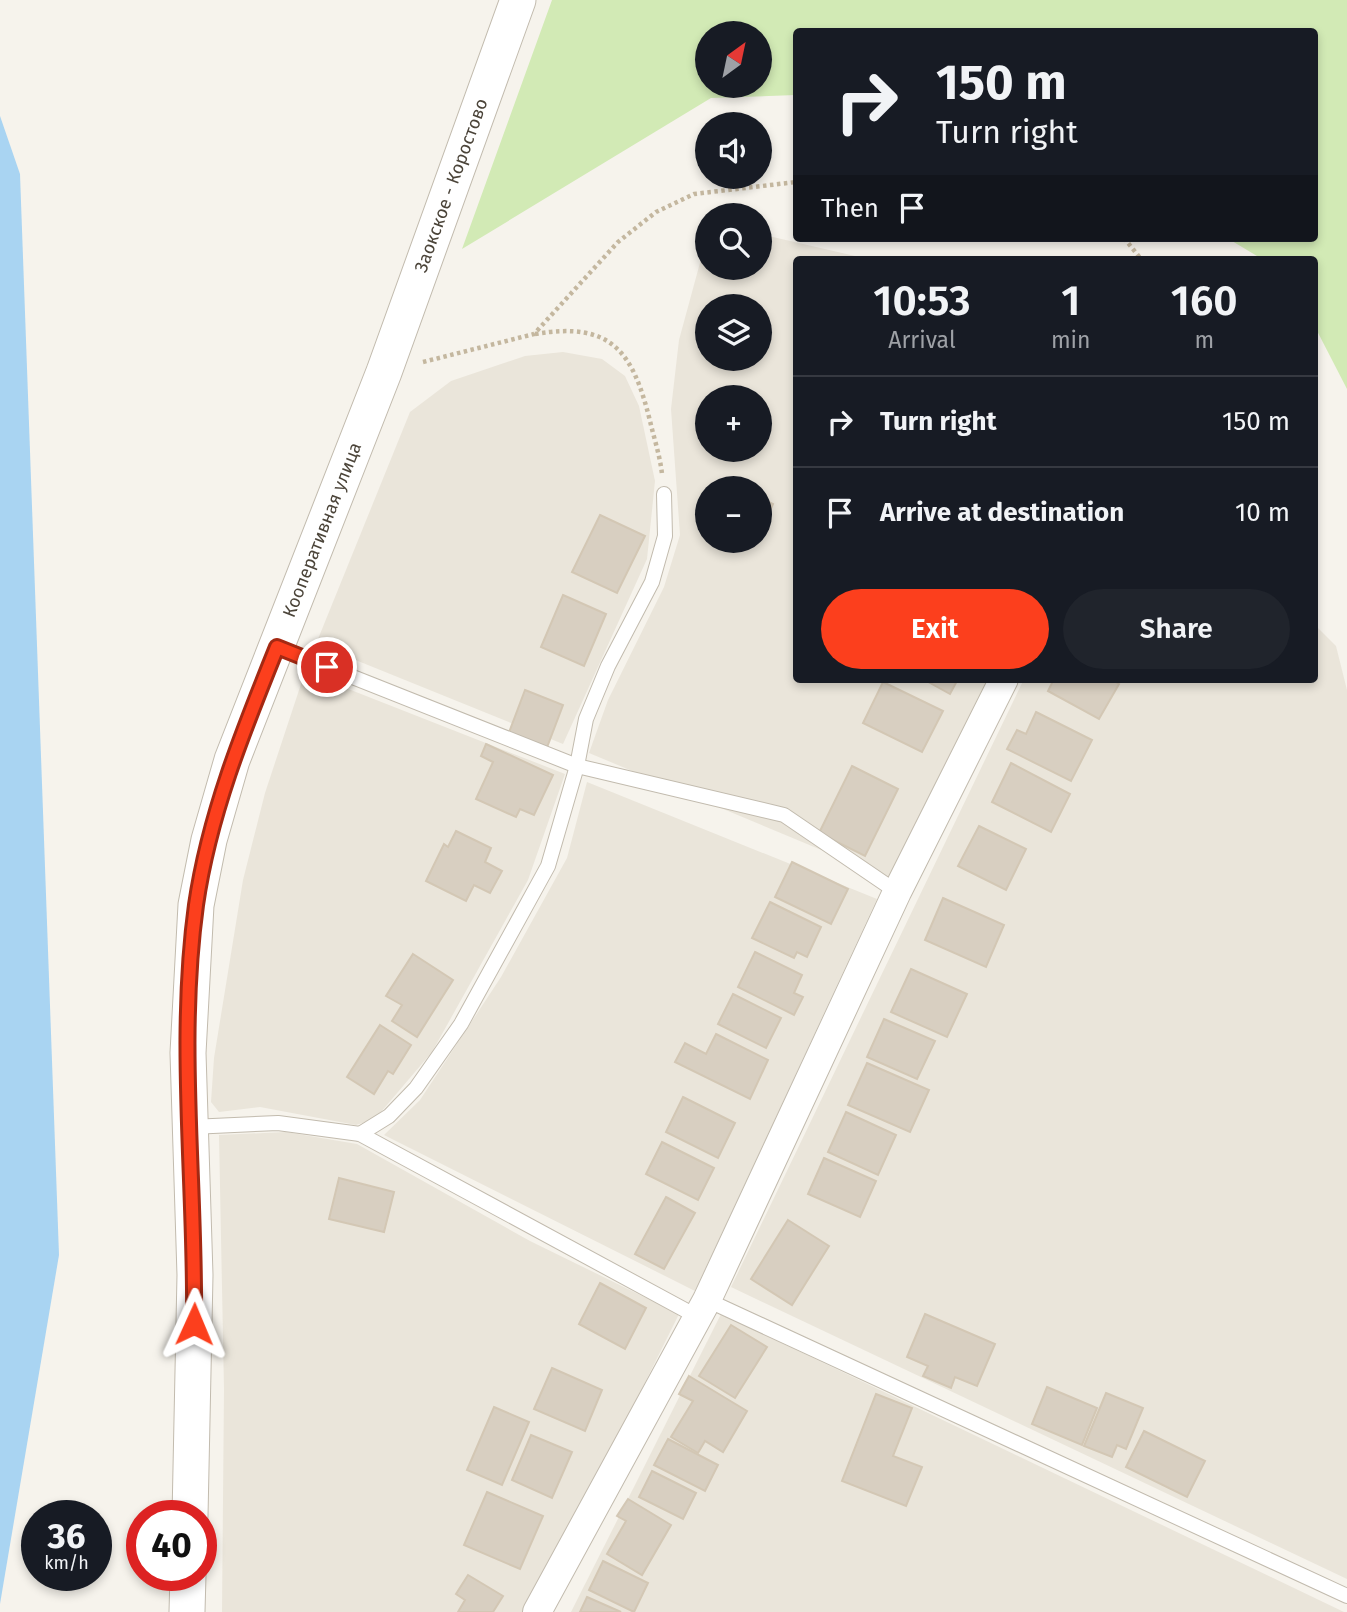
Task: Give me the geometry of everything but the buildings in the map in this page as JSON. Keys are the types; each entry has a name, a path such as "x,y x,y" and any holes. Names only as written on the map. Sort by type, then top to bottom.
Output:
{"street":[{"name":"Заокское - Коростово","path":"384,372 518,0"},
{"name":"Кооперативная улица","path":"190,1500 195,1275 188,1054 196,905 209,840 232,760 384,372"},
{"path":"537,1612 703,1309 897,892 1002,683"},
{"path":"187,1612 188,1591"}],"lane":[{"path":"360,1134 389,1115 416,1088 461,1024 548,866 577,766 586,719 608,666 652,582 665,536 664,494"},
{"path":"277,647 577,766 784,815 897,892"},
{"path":"190,1127 278,1123 360,1134 703,1309 1347,1596"}],"path":[{"path":"534,334 618,242 656,212 694,194 793,182"},
{"path":"1127,242 1139,256"},
{"path":"384,372 534,334 564,329 583,332 618,349 635,369 661,466 664,494"}],"shaded area":[{"path":"772,237 855,256 793,256 793,683 987,683 891,879 589,753 608,700 664,587 680,535 671,409 679,340 695,280 772,280"},
{"path":"563,352 602,359 625,376 639,406 655,481 647,559 563,744 316,644 410,412 451,381 525,356"},
{"path":"1318,628 1336,646 1347,690 1347,1579 731,1287 1022,683 1318,683"},
{"path":"305,672 565,774 528,880 432,1052 375,1119 356,1125 260,1107 219,1112 211,1102 214,1058 243,880 265,793"},
{"path":"587,782 877,899 695,1291 384,1135 420,1100 501,977 567,858"},
{"path":"286,1132 357,1144 530,1241 679,1314 531,1612 222,1612 224,1389 219,1135"},
{"path":"721,1314 1344,1612 571,1612"}],"green space":[{"path":"552,0 1347,0 1347,389 1318,333 1318,256 1257,256 1234,242 1318,242 1318,28 793,28 793,95 772,96 772,21 695,21 695,98 711,98 462,249"}],"water":[{"path":"0,116 20,174 59,1255 0,1604"}],"route":[{"path":"194,1324 188,1054 196,905 209,840 232,760 277,647 327,667"}]}
